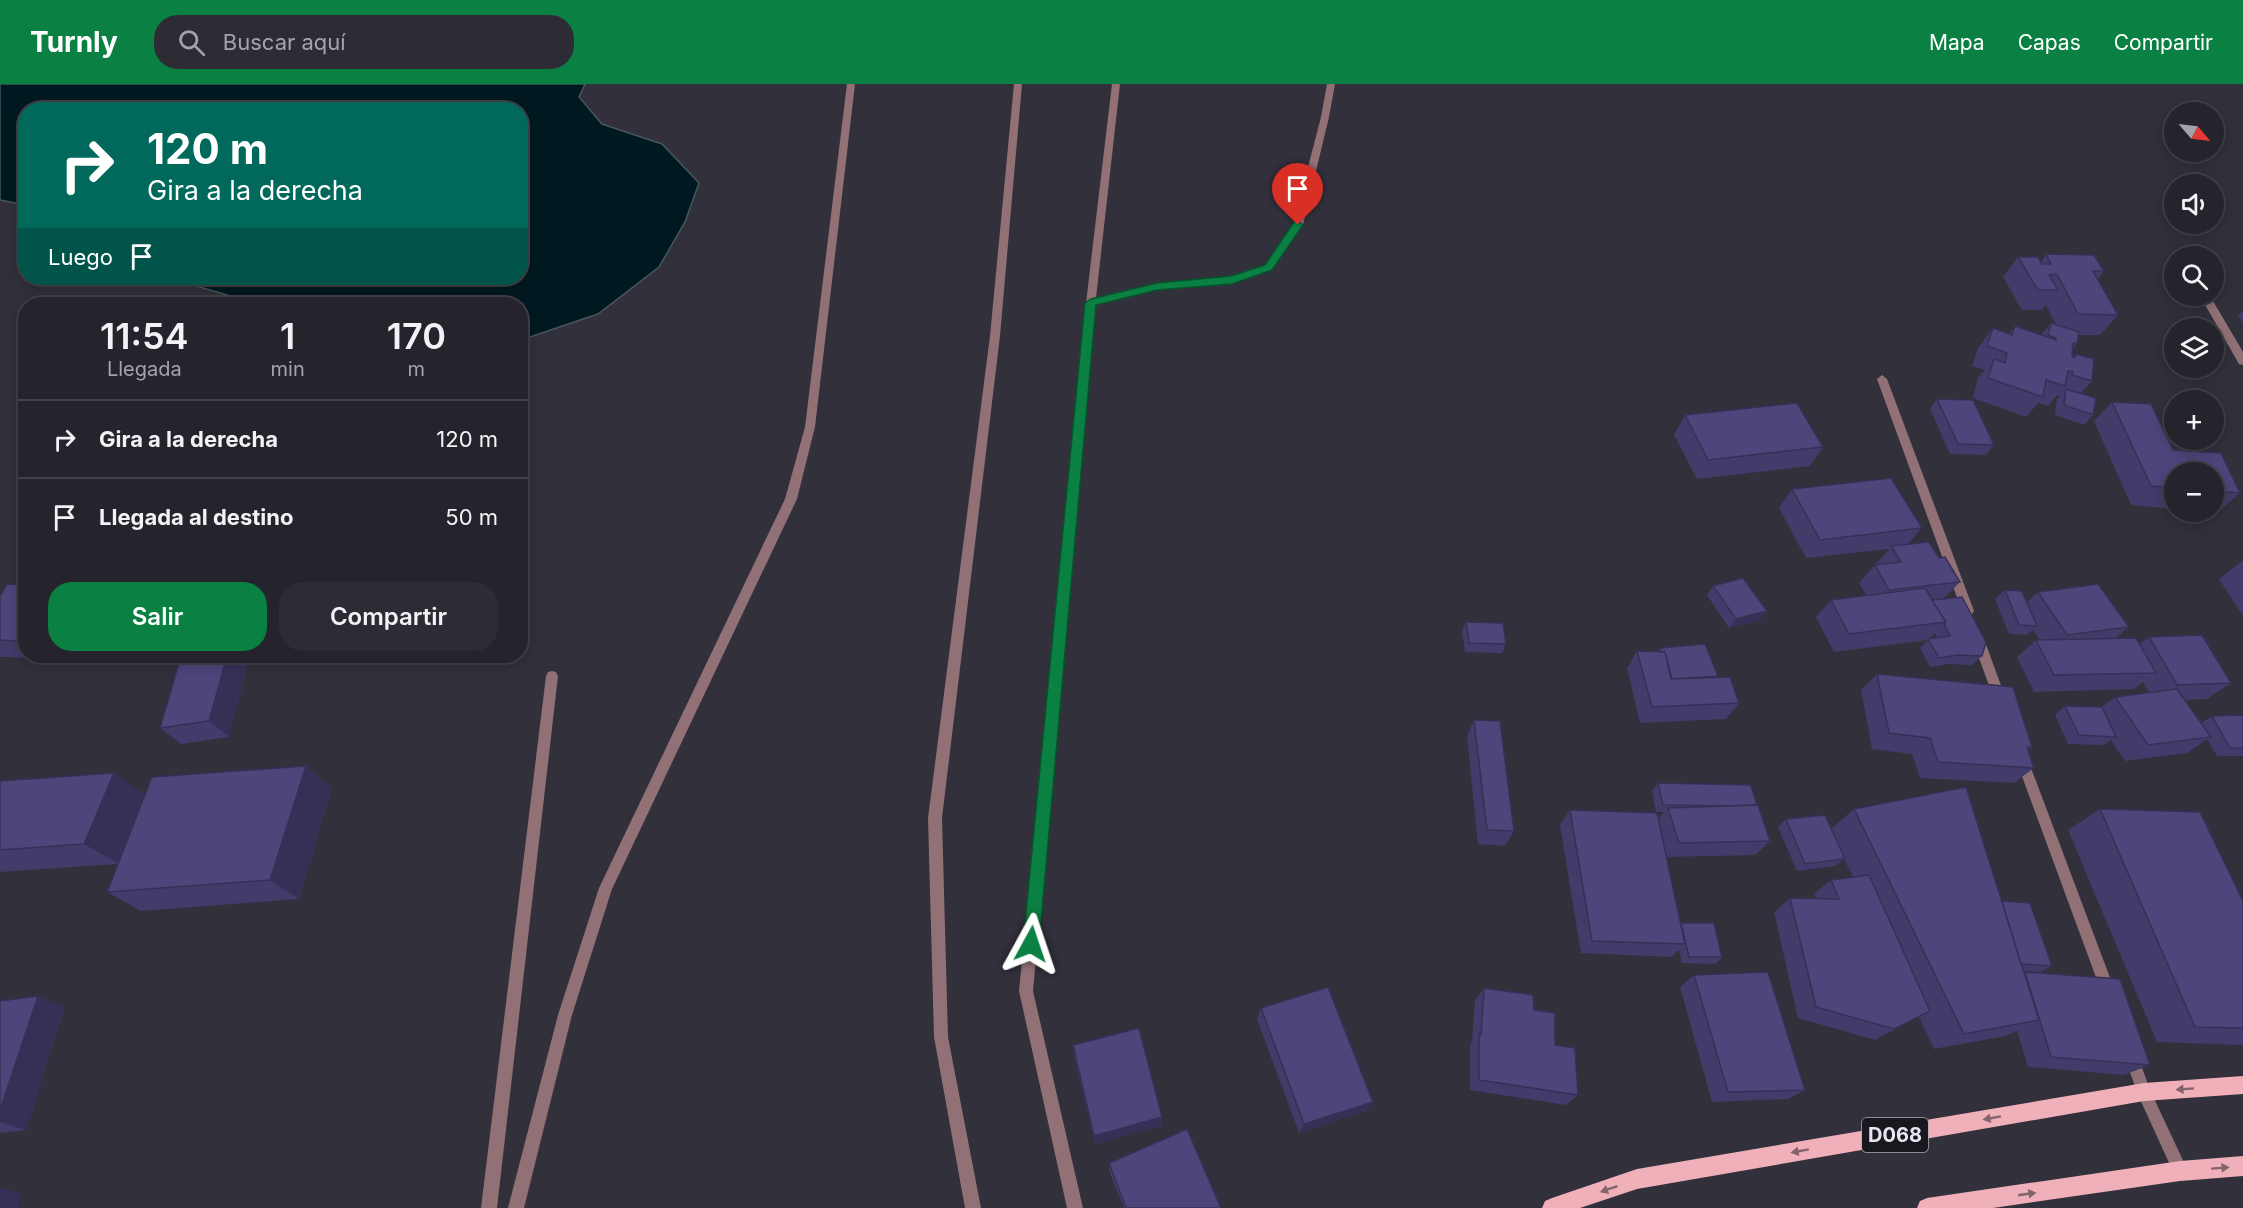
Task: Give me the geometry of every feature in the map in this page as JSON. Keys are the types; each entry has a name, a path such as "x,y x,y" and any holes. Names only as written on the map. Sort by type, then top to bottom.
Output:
{"main road":[{"name":"D068","path":"1552,1208 1637,1179 2144,1092 2243,1085"},
{"path":"1927,1208 2180,1171 2243,1166"}],"street":[{"path":"516,1208 565,1015 606,888 791,499 810,427 851,84"},
{"path":"973,1208 941,1037 935,818 995,336 1018,84"},
{"path":"1075,1208 1026,991 1091,303 1116,84"},
{"path":"1091,303 1157,287 1232,280 1269,267 1298,225 1331,84"},
{"path":"2211,306 2243,361"},
{"path":"1882,379 2005,713"},
{"path":"489,1208 552,676"},
{"path":"2017,746 2112,1003"},
{"path":"2128,1047 2144,1092 2180,1171"}],"water":[{"path":"0,84 585,84 579,97 602,124 662,144 699,183 685,222 659,267 598,314 528,338 528,297 234,297 193,285 528,285 528,102 18,102 18,204 0,200"}],"building":[{"path":"2046,254 2094,255 2104,271 2093,271 2118,315 2078,314 2057,274 2049,275 2058,290 2038,290 2018,257 2038,257 2042,264 2051,264"},
{"path":"2051,323 2079,332 2077,344 2073,343 2072,356 2075,358 2076,354 2094,359 2092,381 2072,375 2073,372 2068,371 2065,386 2046,380 2043,397 1988,378 1994,359 2005,363 2007,353 1987,346 1993,328 2012,335 2015,326 2056,340 2048,335"},
{"path":"2066,389 2096,398 2093,415 2064,405"},
{"path":"1937,399 1973,400 1994,445 1958,444"},
{"path":"2112,402 2151,404 2164,431 2164,450 2221,453 2240,493 2224,492 2224,462 2164,462 2164,487 2151,486"},
{"path":"1797,403 1823,447 1708,460 1685,415"},
{"path":"1891,478 1922,528 1820,540 1792,489"},
{"path":"1929,542 1939,558 1945,557 1960,582 1889,590 1875,565 1901,562 1891,546"},
{"path":"1743,578 1767,611 1736,619 1713,586"},
{"path":"7,584 18,585 18,641 0,640 0,596"},
{"path":"2098,584 2129,627 2067,635 2038,592"},
{"path":"1925,588 1946,622 1849,634 1831,600"},
{"path":"2005,590 2022,591 2037,626 2019,625"},
{"path":"1962,597 1986,642 1982,656 1958,655 1939,658 1928,639 1950,636 1944,624 1946,622 1932,600"},
{"path":"1466,622 1503,623 1506,644 1469,643"},
{"path":"2202,635 2231,683 2177,685 2149,637"},
{"path":"2136,638 2156,673 2054,675 2036,640"},
{"path":"1705,644 1718,676 1672,679 1665,652 1661,652 1660,648"},
{"path":"1637,651 1665,652 1671,679 1730,677 1739,703 1652,707"},
{"path":"179,663 225,663 209,721 160,728"},
{"path":"1877,674 2013,687 2032,747 2027,747 2034,768 1938,762 1930,738 1889,733"},
{"path":"2177,689 2211,737 2148,745 2115,697"},
{"path":"2065,706 2102,707 2116,737 2079,735"},
{"path":"2243,715 2243,748 2230,748 2212,716"},
{"path":"1474,720 1500,721 1514,831 1487,830"},
{"path":"306,766 270,880 107,892 152,777"},
{"path":"114,773 84,844 0,850 0,781"},
{"path":"1658,783 1751,785 1757,805 1663,805"},
{"path":"1966,787 2039,1020 1964,1034 1854,809"},
{"path":"1758,805 1770,841 1679,843 1668,808"},
{"path":"2100,809 2200,812 2243,901 2243,1028 2195,1027"},
{"path":"1570,810 1657,813 1685,944 1592,941"},
{"path":"1825,815 1845,859 1805,864 1786,819"},
{"path":"1869,875 1930,1011 1894,1029 1816,1007 1790,898 1839,899 1831,880"},
{"path":"2002,901 2030,903 2052,966 2021,964"},
{"path":"1681,923 1714,923 1722,957 1689,957"},
{"path":"1768,972 1805,1090 1728,1092 1694,975"},
{"path":"2025,972 2120,979 2150,1065 2051,1057"},
{"path":"1328,987 1373,1102 1304,1124 1261,1008"},
{"path":"1484,988 1533,995 1534,1010 1555,1013 1555,1045 1575,1048 1578,1095 1479,1080 1479,1034 1481,1035"},
{"path":"38,996 0,1110 0,1001"},
{"path":"1139,1028 1162,1117 1094,1136 1073,1045"},
{"path":"1187,1129 1221,1208 1126,1208 1109,1163"}],"route":[{"path":"1031,944 1091,303 1157,287 1232,280 1269,267 1298,225"}]}
